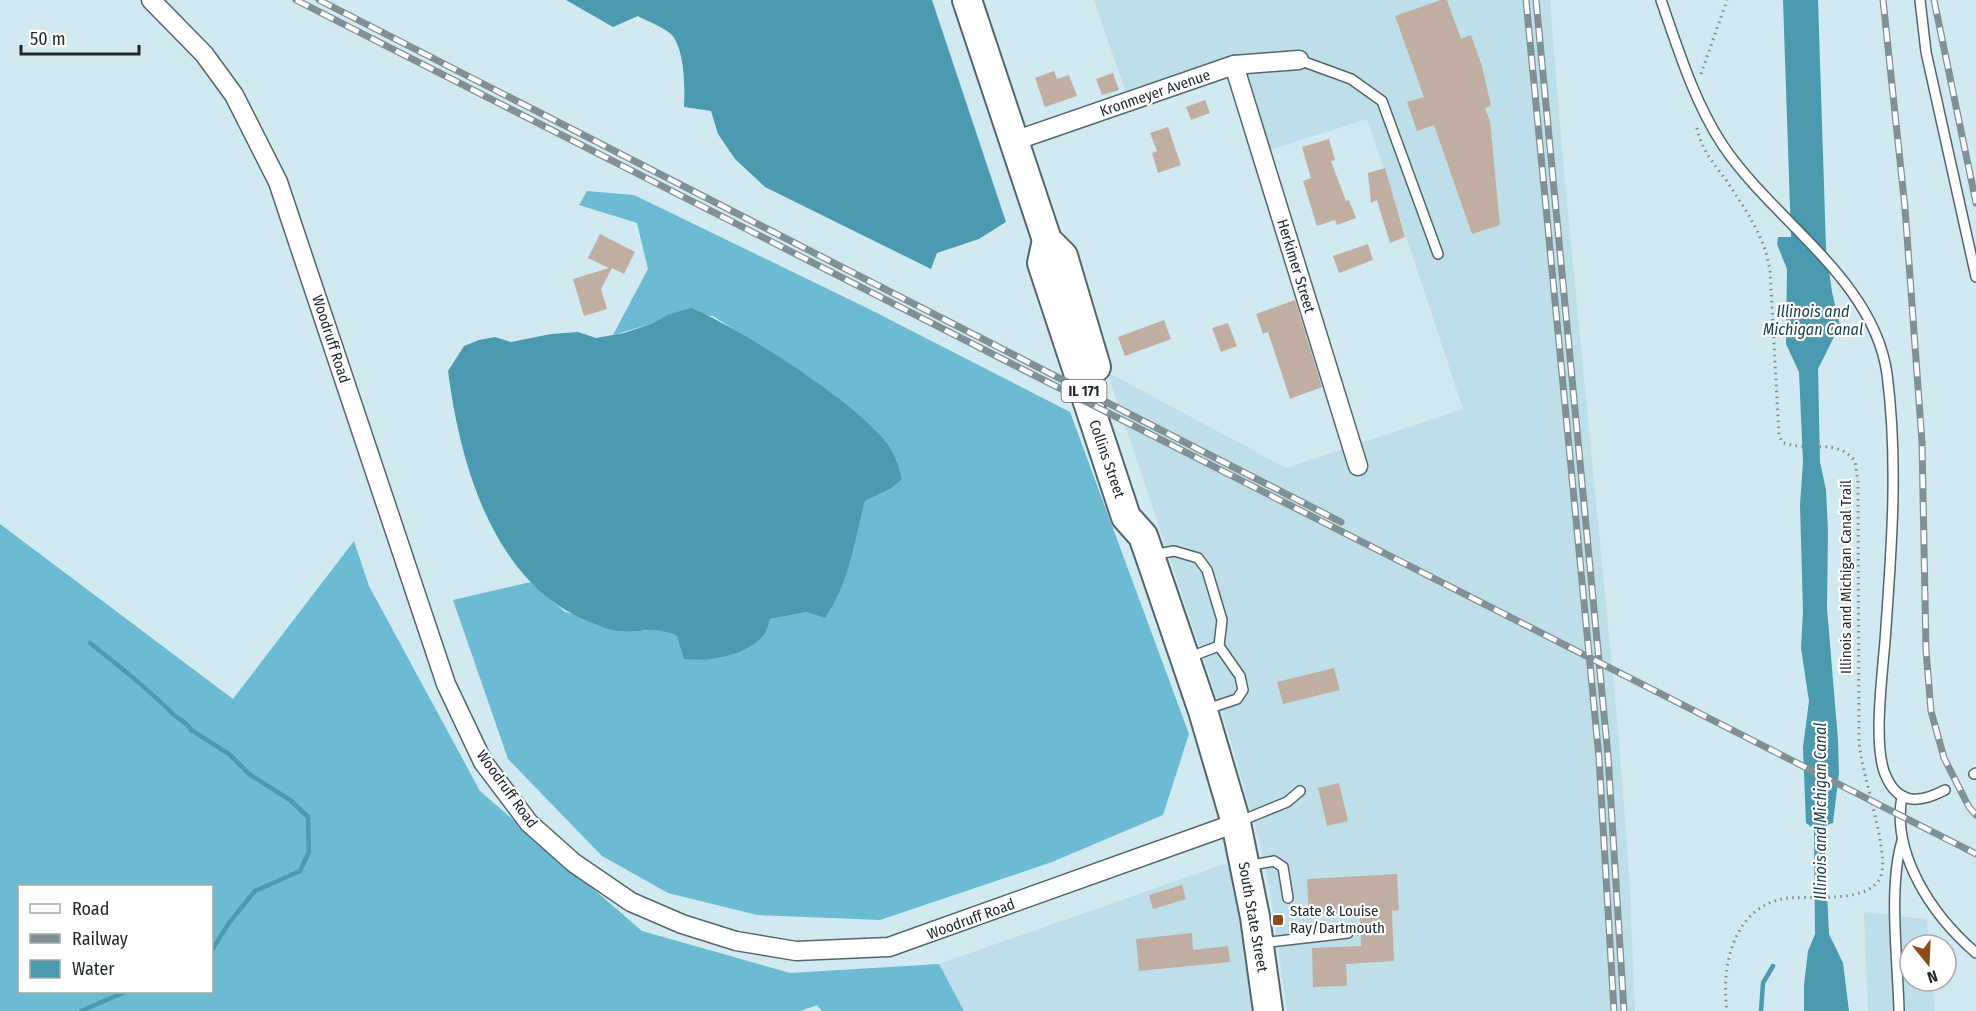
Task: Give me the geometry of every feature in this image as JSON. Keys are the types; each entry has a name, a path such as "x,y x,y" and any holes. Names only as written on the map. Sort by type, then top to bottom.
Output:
{"main road":[{"name":"Collins Street","path":"967,0 1047,240 1064,256 1095,364 1145,511 1146,546 1203,711 1236,823"},
{"name":"South State Street","path":"1236,823 1259,943 1268,1011"}],"street":[{"name":"Woodruff Road","path":"151,0 204,54 228,87 258,138 278,182 446,684 483,762 529,823 574,863 631,902 682,924 736,941 796,951 889,947 1236,823"},
{"name":"Kronmeyer Avenue","path":"1014,141 1234,65 1299,60"},
{"name":"Herkimer Street","path":"1234,65 1358,466"}],"lane":[{"path":"1661,0 1698,99 1722,144 1752,183 1776,206 1849,290 1876,333 1887,374 1894,509 1880,749 1886,776 1893,788 1902,796 1919,801 1945,790"},
{"path":"1920,0 1926,52 1976,277"},
{"path":"1299,60 1352,79 1382,101 1438,254"},
{"path":"1146,546 1198,558 1207,570 1222,620 1219,646 1240,676 1243,690 1237,699 1203,711"},
{"path":"1185,658 1219,646"},
{"path":"1236,823 1287,802 1300,791"},
{"path":"1899,1011 1896,896 1898,855 1902,841 1902,796"},
{"path":"1902,841 1909,862 1927,896 1953,932 1976,953"},
{"path":"1245,866 1274,861 1283,867 1288,898"},
{"path":"1259,943 1348,933"}],"path":[{"path":"1699,81 1727,0"},
{"name":"Illinois and Michigan Canal Trail","path":"1697,121 1700,140 1707,154 1766,246 1770,271 1779,435 1782,442 1797,446 1826,446 1850,453 1858,471 1859,742 1861,767 1881,850 1882,874 1871,887 1853,895 1835,898 1781,899 1761,908 1746,921 1733,942 1725,970 1727,1011"}],"shaded area":[{"path":"1094,0 1550,0 1562,150 1618,729 1629,871 1635,1011 1287,1011 1270,890 1259,839 1228,731 1107,372 1286,468 1463,409 1367,119 1254,155 1229,73 1131,107"},
{"path":"587,191 634,195 869,309 1070,412 1189,734 1163,815 1052,862 880,920 757,915 668,893 602,856 508,759 453,600 531,582 565,612 644,631 658,628 677,636 682,646 770,619 807,612 861,514 865,501 890,489 866,423 812,380 713,316 667,315 651,324 613,335 648,269 637,223 579,205"},
{"path":"0,524 233,699 354,541 369,586 480,791 642,931 790,973 939,964 964,1011 822,1011 817,1005 801,1011 0,1011"},
{"path":"1233,861 1257,1011 964,1011 939,964"},
{"path":"1864,912 1927,919 1928,933 1898,933 1898,993 1933,993 1935,1011 1868,1011"}],"water":[{"path":"566,0 932,0 1006,222 979,239 937,253 931,269 765,187 735,159 718,134 711,111 684,107 682,59 671,34 638,16 613,27"},
{"name":"Illinois and Michigan Canal","path":"1783,0 1818,0 1826,248 1832,292 1840,325 1818,369 1820,462 1826,490 1828,531 1827,608 1839,773 1833,823 1827,825 1824,830 1829,934 1843,963 1849,1011 1804,1011 1808,951 1815,934 1814,829 1806,823 1803,747 1809,701 1801,648 1803,611 1800,505 1803,462 1799,372 1786,344 1787,269 1777,244 1778,237 1791,237"},
{"path":"691,308 712,317 766,349 852,409 888,445 902,479 890,489 865,501 846,575 834,604 825,618 807,612 770,619 764,634 746,648 726,656 694,660 684,659 677,636 655,630 616,631 608,629 557,604 529,580 506,550 487,517 473,481 462,444 448,371 464,346 479,340 495,337 511,342 551,334 578,332 596,338 624,333 651,324 667,315"}],"building":[{"path":"1447,0 1461,39 1471,35 1482,66 1491,106 1485,108 1490,121 1500,225 1472,234 1434,125 1417,131 1407,102 1424,97 1395,16"},
{"path":"1054,71 1057,79 1069,75 1077,96 1045,107 1035,78"},
{"path":"1113,73 1119,90 1102,95 1096,79"},
{"path":"1205,100 1210,113 1191,120 1186,107"},
{"path":"1168,127 1181,165 1158,173 1152,153 1157,151 1150,133"},
{"path":"1329,139 1335,160 1331,161 1346,201 1349,200 1356,218 1337,225 1335,220 1317,226 1303,181 1311,178 1302,147"},
{"path":"1385,168 1405,237 1390,243 1377,200 1371,203 1368,173"},
{"path":"600,234 635,252 624,274 612,268 601,289 607,309 584,316 573,279 609,268 588,258"},
{"path":"1368,244 1373,260 1339,273 1333,256"},
{"path":"1295,300 1322,387 1290,399 1268,332 1263,334 1256,314"},
{"path":"1164,320 1171,339 1125,356 1118,337"},
{"path":"1228,323 1237,346 1221,352 1212,328"},
{"path":"1334,668 1340,690 1283,704 1277,682"},
{"path":"1339,783 1348,821 1327,826 1318,788"},
{"path":"1397,874 1399,910 1392,911 1394,961 1346,964 1347,986 1313,987 1312,948 1361,946 1360,912 1309,915 1307,879"},
{"path":"1182,885 1186,899 1153,909 1149,895"},
{"path":"1192,933 1193,950 1228,946 1230,962 1139,971 1136,939"}],"waterway":[{"path":"90,643 144,687 191,730 229,754 249,774 290,800 308,817 309,852 300,871 255,891 229,923 213,948"},
{"path":"1761,1011 1763,983 1773,966"},
{"path":"81,1011 123,993"}],"railway":[{"path":"296,0 1976,854"},
{"path":"319,0 1341,522"},
{"path":"1526,0 1599,758 1614,1011"},
{"path":"1536,0 1608,756 1624,1011"},
{"path":"1883,0 1905,208 1922,442 1926,650 1931,711 1944,758 1969,807 1976,815"},
{"path":"1934,0 1976,203"}],"place":[{"name":"State & Louise Ray/Dartmouth","path":"1278,920"}]}
